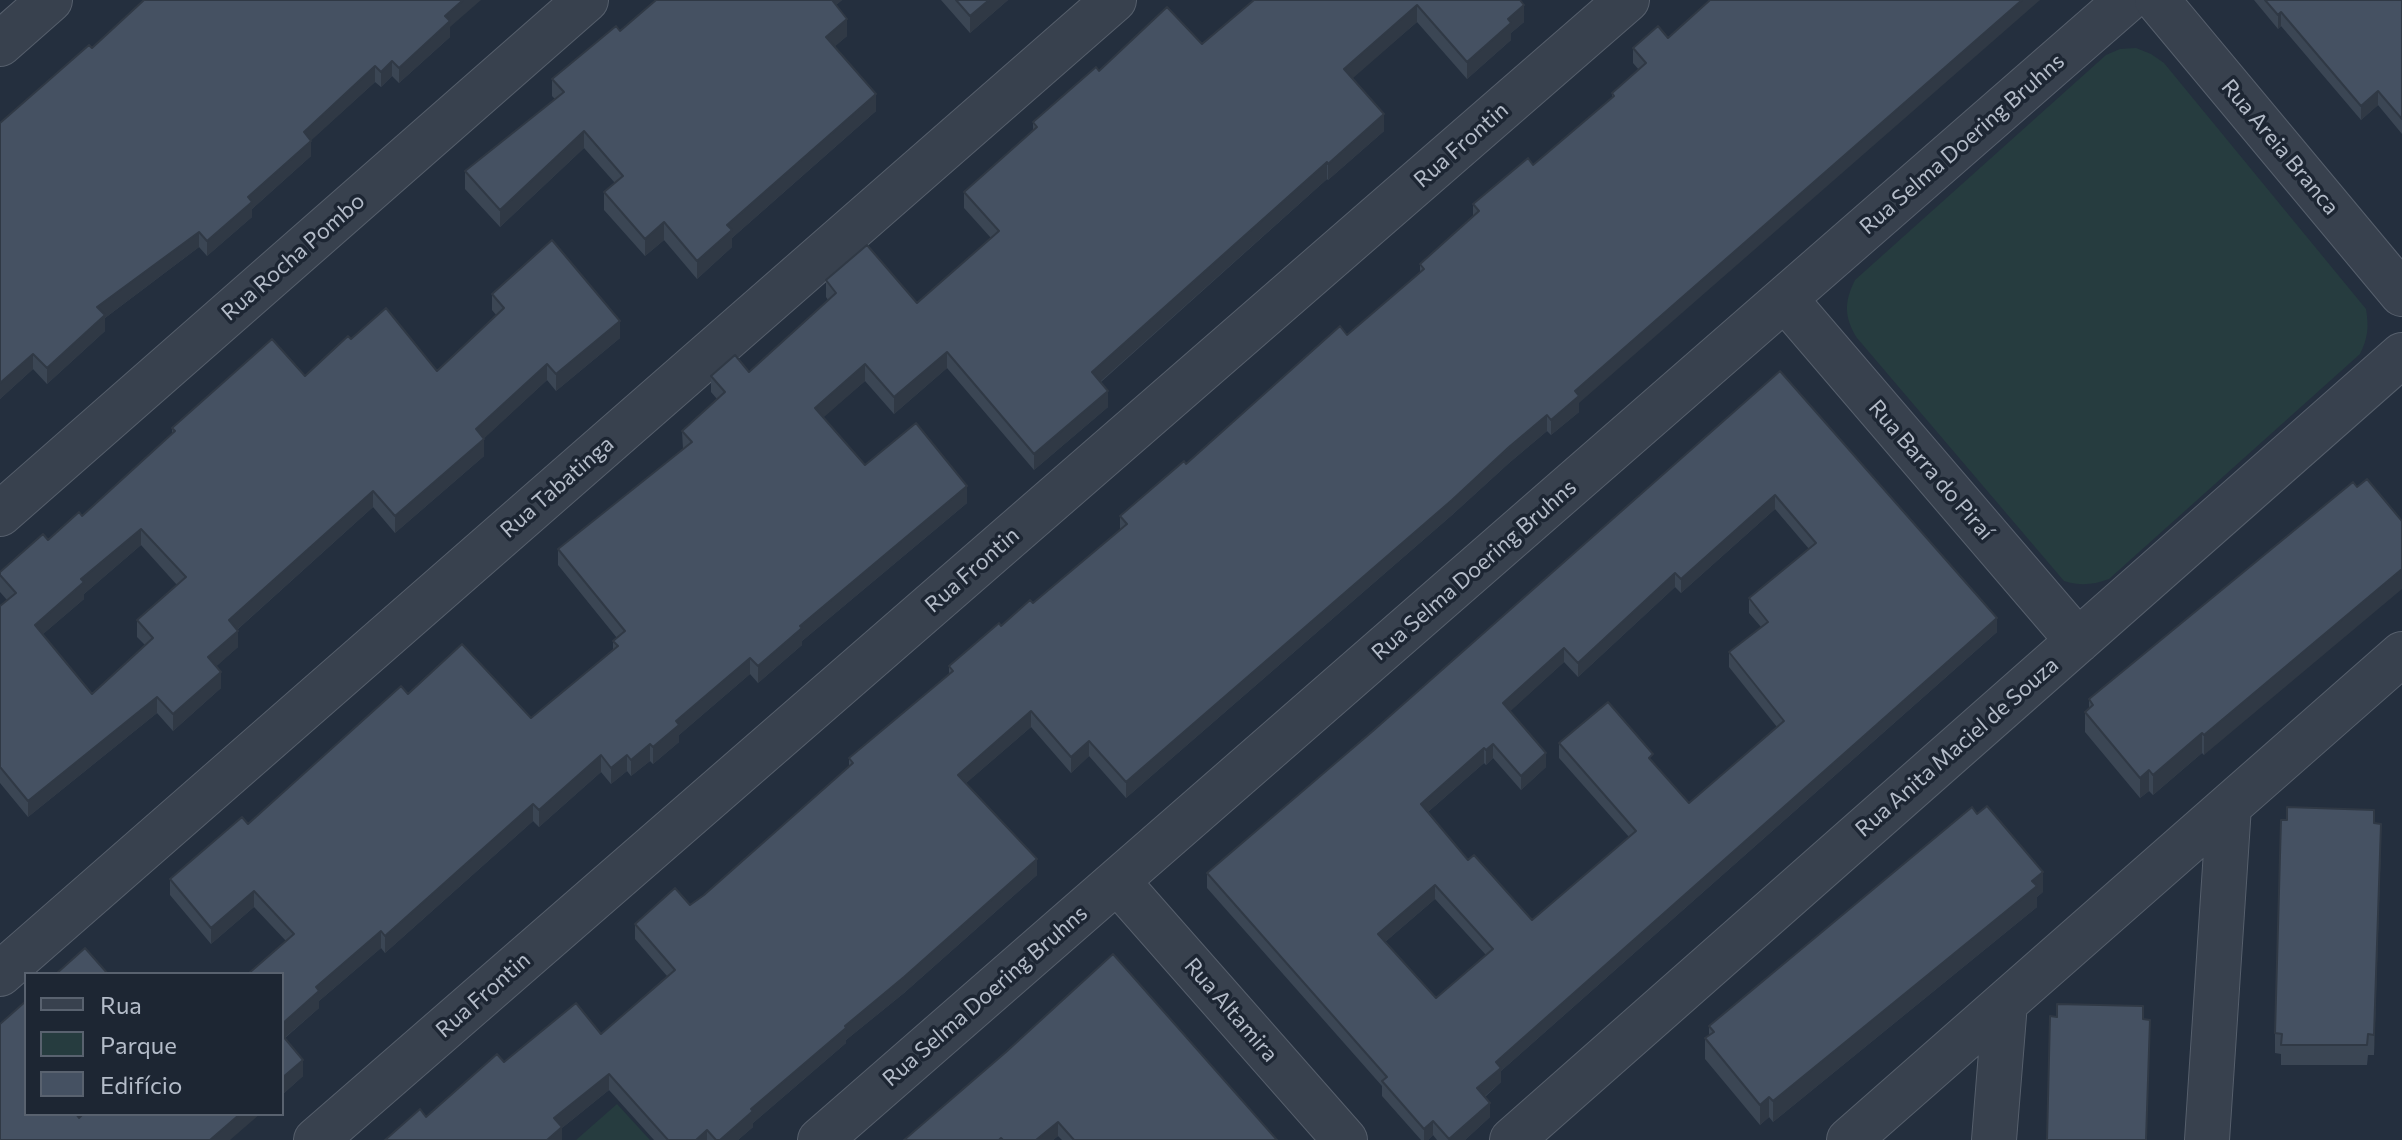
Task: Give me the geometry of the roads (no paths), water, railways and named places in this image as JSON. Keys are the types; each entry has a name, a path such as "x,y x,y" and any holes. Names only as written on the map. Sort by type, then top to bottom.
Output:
{"street":[{"path":"0,44 50,0"},
{"name":"Rua Rocha Pombo","path":"0,514 586,0"},
{"name":"Rua Tabatinga","path":"0,974 1114,0"},
{"name":"Rua Frontin","path":"316,1140 1627,0"},
{"name":"Rua Selma Doering Bruhns","path":"820,1140 2127,0"},
{"name":"Rua Areia Branca","path":"2157,0 2402,294"},
{"name":"Rua Barra do Piraí","path":"1785,299 2078,641"},
{"name":"Rua Anita Maciel de Souza","path":"1512,1140 2402,355"},
{"path":"1849,1140 2402,654"},
{"path":"2207,1140 2229,806"},
{"name":"Rua Altamira","path":"1117,881 1345,1140"},
{"path":"1994,1140 2005,1003"}]}
